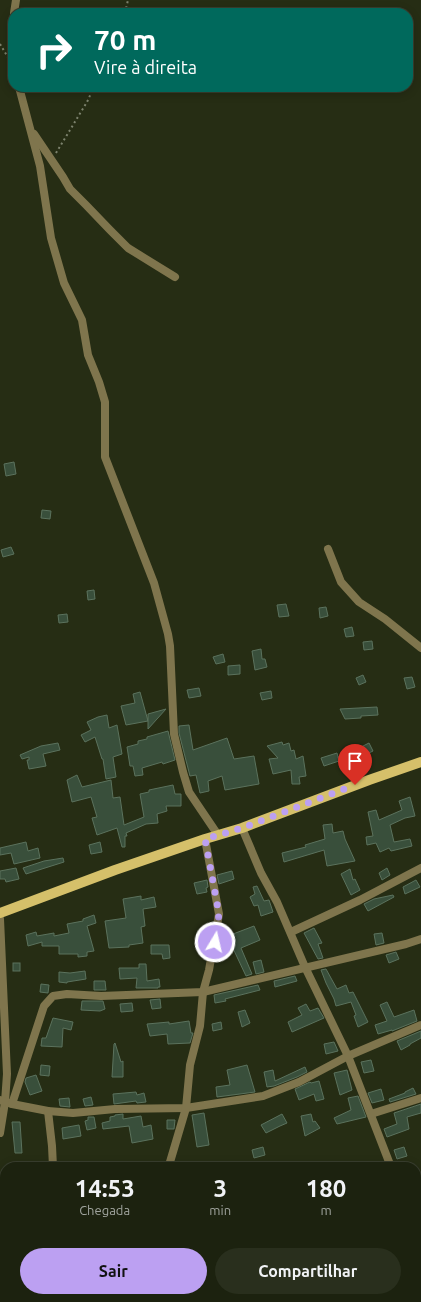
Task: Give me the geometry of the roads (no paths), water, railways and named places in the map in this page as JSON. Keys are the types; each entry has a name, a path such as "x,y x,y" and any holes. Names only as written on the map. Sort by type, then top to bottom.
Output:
{"main road":[{"path":"0,913 115,870 242,828 420,761"}],"street":[{"path":"20,92 40,166 51,238 64,283 82,320 88,355 99,382 104,402 105,457 154,583 168,634 170,646 174,734 183,772 189,792 218,835"},
{"path":"31,130 64,177 70,189 124,243 175,277"},
{"path":"328,549 341,582 359,602 385,619 421,648"},
{"path":"242,828 261,873 291,932 305,967 348,1056 389,1162"},
{"path":"170,1162 186,1108 190,1065 200,1026 203,992 209,970 219,914 205,839"},
{"path":"291,932 360,900 421,868"},
{"path":"0,919 7,1074 5,1102"},
{"path":"0,1133 1,1114 5,1102 44,1006 53,996 67,994 101,996 203,992 406,944 421,939"},
{"path":"5,1102 48,1111 73,1113 115,1109 186,1108 263,1096 299,1082 348,1056 421,1025"},
{"path":"371,1114 421,1098"},
{"path":"48,1111 53,1162"}]}
